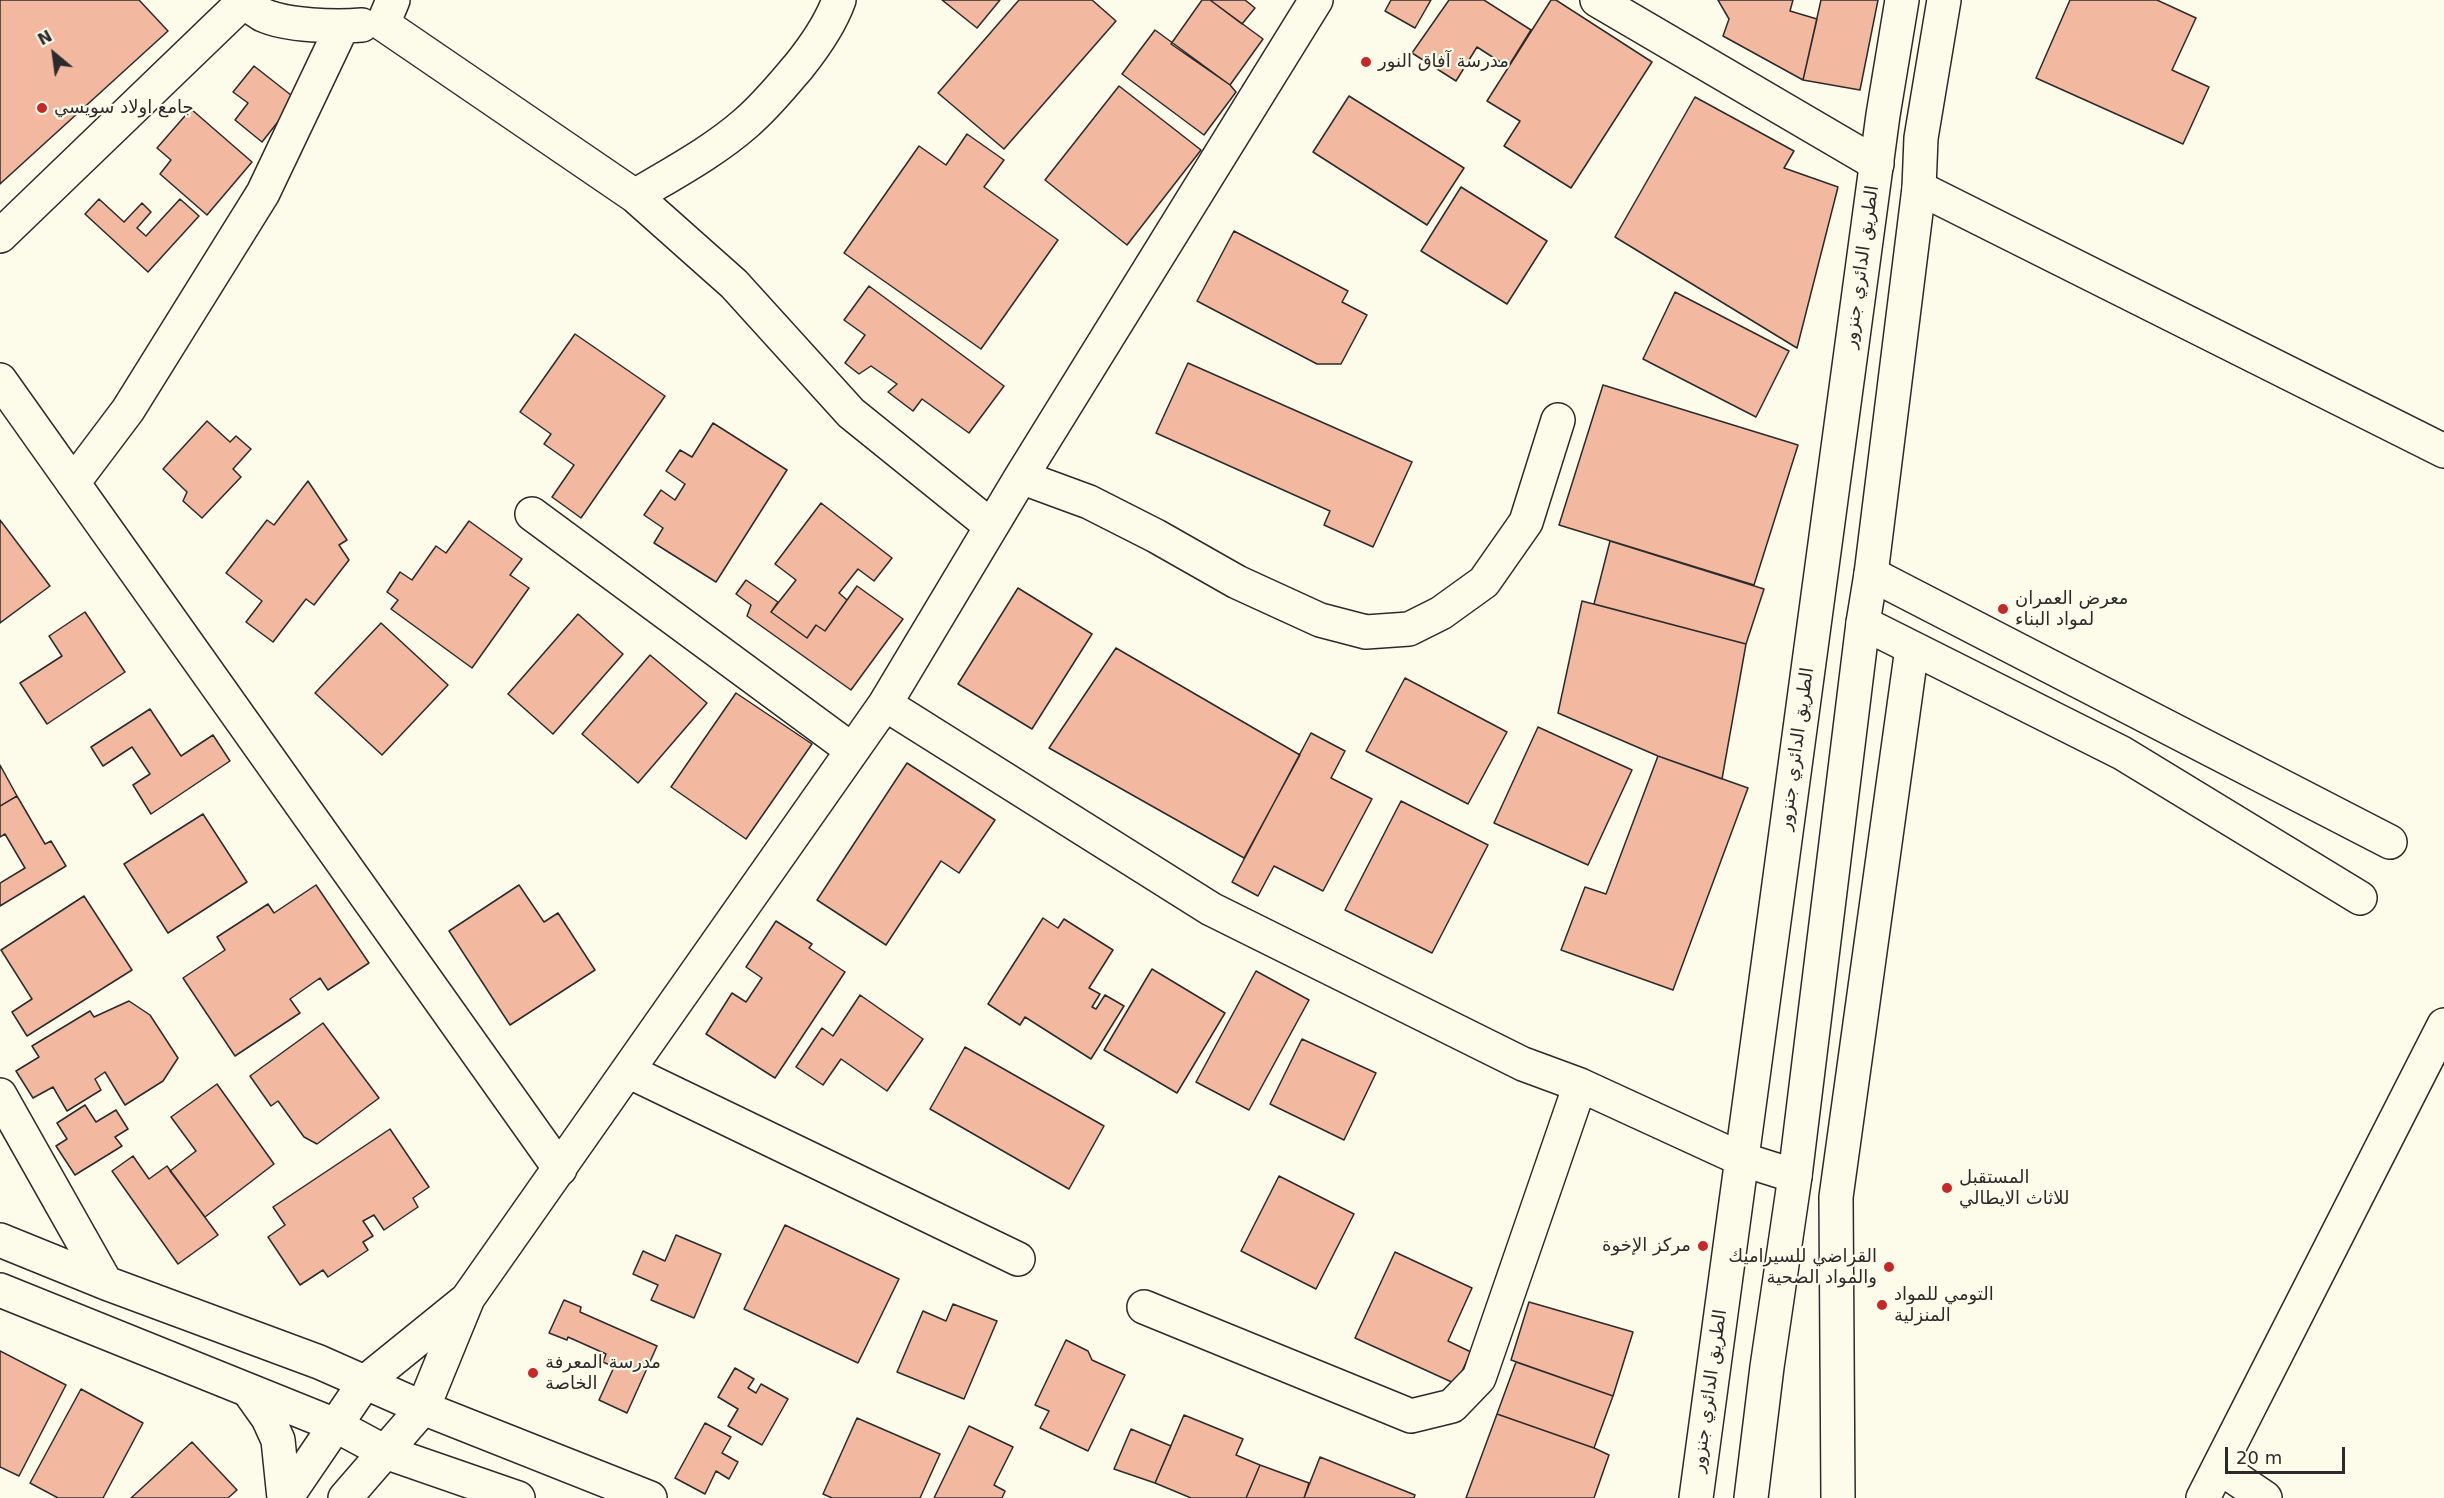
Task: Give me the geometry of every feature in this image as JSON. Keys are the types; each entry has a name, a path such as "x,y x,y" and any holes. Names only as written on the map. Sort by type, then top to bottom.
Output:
{"street":[{"path":"635,196 698,158 745,124 777,92 804,59 832,20 839,0"},
{"path":"345,1498 423,1408 468,1298 885,704 1020,477 1316,0"},
{"path":"1598,0 1876,164"},
{"name":"الطريق الدائري جنزور","path":"1696,1498 1876,164 1902,0"},
{"path":"1751,1498 1767,1366 1795,1176 1871,574 1919,188 1921,138 1944,0"},
{"path":"0,236 242,1 265,16 301,24 342,27 388,12 635,196 734,284 851,413 991,526"},
{"path":"74,483 128,410 263,193 342,27"},
{"path":"1919,188 2444,451"},
{"path":"0,380 560,1169"},
{"path":"1020,477 1089,502 1156,536 1237,582 1320,620 1366,632 1409,629 1441,612 1484,582 1526,522 1558,420"},
{"path":"532,514 852,750"},
{"path":"1871,574 2390,842"},
{"path":"1863,623 2122,753 2360,898"},
{"path":"1838,1498 1836,1197 1912,648"},
{"path":"885,704 1211,909 1523,1064 1580,1084 1741,1159 1795,1176"},
{"path":"2203,1498 2444,1025"},
{"path":"628,1071 1018,1259"},
{"path":"1144,1307 1411,1416 1452,1406 1479,1378 1580,1084"},
{"path":"0,1095 106,1283"},
{"path":"0,1240 106,1283 319,1362 423,1408 650,1498"},
{"path":"0,1290 335,1425 385,1452 518,1498"},
{"path":"285,1498 365,1382 468,1298"},
{"path":"248,1389 268,1418 278,1440 285,1498"},
{"path":"2219,1467 2265,1498"}],"building":[{"name":"جامع اولاد سويسي","path":"0,0 139,0 168,31 0,184"},
{"path":"942,0 1000,0 977,28"},
{"path":"1019,0 1092,0 1116,21 1004,149 938,93"},
{"path":"1202,0 1210,0 1263,39 1230,85 1171,44"},
{"path":"1210,0 1245,0 1255,8 1242,24"},
{"path":"1391,0 1431,0 1415,28 1385,11"},
{"path":"1449,0 1484,0 1531,30 1508,67 1477,47 1456,81 1412,53"},
{"path":"1551,0 1556,0 1652,62 1571,188 1504,146 1520,121 1487,101"},
{"path":"1718,0 1793,0 1790,11 1817,19 1803,80 1723,36 1729,19"},
{"path":"1821,0 1878,0 1860,90 1803,80"},
{"path":"2070,0 2157,0 2196,18 2172,70 2209,87 2183,144 2036,78"},
{"path":"1155,30 1230,85 1236,92 1204,135 1122,74"},
{"path":"254,66 296,99 262,142 235,120 248,103 233,92"},
{"path":"1119,86 1201,150 1127,245 1045,180"},
{"path":"1349,96 1464,168 1427,225 1313,152"},
{"path":"1695,97 1794,151 1784,168 1838,187 1797,348 1615,237"},
{"path":"191,109 252,162 207,215 160,174 171,160 157,148"},
{"path":"967,134 1004,160 984,187 1058,240 981,349 844,253 919,146 946,165"},
{"path":"1461,187 1547,241 1507,304 1421,251"},
{"path":"99,199 124,222 142,203 151,212 137,228 146,236 180,199 199,216 148,272 85,214"},
{"path":"1234,231 1348,291 1342,302 1367,315 1341,364 1317,364 1197,301"},
{"path":"869,286 1004,386 969,433 922,399 913,411 888,392 897,384 871,366 859,374 845,363 865,335 844,320"},
{"path":"1675,292 1789,351 1756,417 1643,359"},
{"path":"575,334 665,396 581,518 552,497 574,465 544,444 551,434 520,412"},
{"path":"1188,363 1412,462 1373,547 1324,525 1330,511 1156,433"},
{"path":"1603,385 1798,445 1754,585 1559,525"},
{"path":"207,421 230,442 236,436 251,449 233,469 241,477 202,518 183,501 187,492 163,469"},
{"path":"713,423 787,470 716,582 654,543 663,528 644,515 661,490 675,500 685,484 666,471 680,450 692,457"},
{"path":"308,481 347,540 339,545 349,560 314,605 306,599 273,642 246,622 262,601 226,573 267,520 274,525"},
{"path":"821,503 892,558 874,581 858,569 839,593 847,600 825,631 816,625 807,638 771,612 796,580 775,564"},
{"path":"0,520 50,586 0,623"},
{"path":"469,521 522,559 510,575 529,588 472,668 391,609 398,600 387,592 400,572 412,580 436,546 446,553"},
{"path":"1610,541 1764,589 1746,644 1594,604"},
{"path":"746,580 778,602 771,612 807,638 816,625 825,631 857,586 903,619 851,690 747,616 751,605 736,594"},
{"path":"1018,588 1092,634 1032,729 958,684"},
{"path":"1582,601 1746,644 1722,779 1658,756 1558,713"},
{"path":"85,612 125,672 47,724 20,683 62,656 49,636"},
{"path":"578,614 623,654 553,734 508,694"},
{"path":"381,623 448,685 382,755 315,693"},
{"path":"1116,648 1300,755 1244,858 1049,748"},
{"path":"650,655 707,703 638,783 582,734"},
{"path":"1405,678 1507,732 1468,804 1366,751"},
{"path":"736,693 812,744 746,839 671,787"},
{"path":"150,709 181,756 213,735 230,761 151,814 133,785 150,774 132,747 103,766 91,747"},
{"path":"1538,727 1632,770 1588,865 1494,823"},
{"path":"1311,733 1345,751 1331,778 1372,799 1323,891 1274,866 1258,896 1232,882"},
{"path":"1658,756 1748,788 1673,990 1561,950 1585,887 1606,894"},
{"path":"907,763 995,820 959,873 941,861 886,945 817,900"},
{"path":"0,765 17,796 0,806"},
{"path":"17,796 45,844 51,841 66,866 0,906 0,883 25,868 5,834 0,837 0,806"},
{"path":"1401,801 1488,845 1432,953 1345,910"},
{"path":"203,814 247,882 168,933 124,864"},
{"path":"316,885 369,963 328,990 320,978 290,999 300,1013 235,1056 183,978 225,950 217,937 268,904 274,913"},
{"path":"519,885 544,922 558,913 595,970 510,1025 449,931"},
{"path":"84,896 132,970 27,1036 12,1012 32,999 1,950"},
{"path":"1043,918 1058,928 1064,919 1113,950 1089,988 1100,994 1092,1007 1096,1009 1105,995 1124,1006 1091,1059 1025,1017 1020,1025 988,1004"},
{"path":"776,921 812,944 809,948 845,972 775,1078 706,1034 732,993 746,1002 762,978 746,967"},
{"path":"1152,969 1225,1013 1177,1093 1104,1050"},
{"path":"1256,971 1309,1000 1249,1110 1196,1082"},
{"path":"860,995 923,1039 887,1091 841,1059 823,1085 796,1067 822,1028 833,1036"},
{"path":"129,1001 150,1015 178,1058 163,1081 125,1105 105,1072 95,1079 101,1090 67,1111 53,1087 33,1098 16,1071 39,1057 32,1046 90,1011 94,1017"},
{"path":"323,1023 379,1098 317,1144 304,1137 278,1101 271,1106 250,1076"},
{"path":"1302,1039 1376,1073 1344,1140 1270,1104"},
{"path":"965,1047 1104,1126 1069,1189 930,1109"},
{"path":"217,1084 274,1164 205,1217 170,1171 196,1151 171,1117"},
{"path":"85,1105 96,1122 116,1110 128,1129 115,1137 122,1146 75,1175 56,1146 67,1139 57,1123"},
{"path":"390,1129 429,1187 413,1198 418,1207 384,1230 374,1215 363,1221 373,1236 363,1242 368,1250 328,1277 323,1270 300,1285 268,1237 285,1225 273,1207"},
{"path":"133,1156 149,1179 167,1166 218,1235 178,1264 112,1171"},
{"path":"1279,1176 1354,1214 1316,1289 1241,1251"},
{"path":"785,1225 899,1279 858,1363 744,1309"},
{"path":"676,1235 721,1254 694,1318 651,1300 658,1285 633,1274 643,1251 665,1261"},
{"path":"1395,1252 1472,1288 1448,1341 1471,1352 1456,1384 1355,1338"},
{"path":"564,1300 581,1307 580,1312 657,1346 627,1413 599,1400 614,1367 603,1362 606,1354 568,1337 567,1340 549,1333"},
{"path":"1529,1302 1633,1332 1613,1396 1511,1360"},
{"path":"953,1304 997,1321 964,1399 897,1372 923,1311 946,1321"},
{"path":"1066,1340 1088,1351 1092,1360 1125,1375 1088,1451 1040,1428 1049,1411 1035,1405"},
{"path":"0,1351 66,1385 19,1476 0,1467"},
{"path":"1516,1362 1613,1396 1594,1448 1497,1414"},
{"path":"735,1368 754,1379 748,1388 756,1393 761,1384 788,1399 762,1445 728,1426 738,1409 718,1397"},
{"path":"81,1389 143,1423 103,1498 58,1498 30,1483"},
{"path":"1497,1414 1609,1455 1594,1498 1466,1498"},
{"path":"1184,1415 1243,1439 1236,1455 1260,1465 1246,1498 1191,1498 1155,1483"},
{"path":"857,1418 940,1454 920,1498 832,1498 823,1494"},
{"path":"705,1423 731,1437 722,1453 738,1462 729,1479 716,1471 705,1494 675,1478"},
{"path":"969,1426 1013,1447 994,1485 1005,1491 1002,1498 934,1498"},
{"path":"1131,1429 1171,1446 1155,1483 1114,1469"},
{"path":"192,1442 237,1490 228,1498 131,1498"},
{"path":"1320,1457 1415,1495 1414,1498 1304,1498"},
{"path":"1260,1465 1309,1483 1304,1498 1246,1498"}],"place":[{"name":"مدرسة آفاق النور","path":"1366,62"},
{"name":"جامع اولاد سويسي","path":"42,108"},
{"name":"معرض العمران لمواد البناء","path":"2003,609"},
{"name":"المستقبل للاثاث الايطالي","path":"1947,1188"},
{"name":"مركز الإخوة","path":"1703,1246"},
{"name":"القراضي للسيراميك والمواد الصحية","path":"1889,1267"},
{"name":"التومي للمواد المنزلية","path":"1882,1305"},
{"name":"مدرسة المعرفة الخاصة","path":"533,1373"}]}
